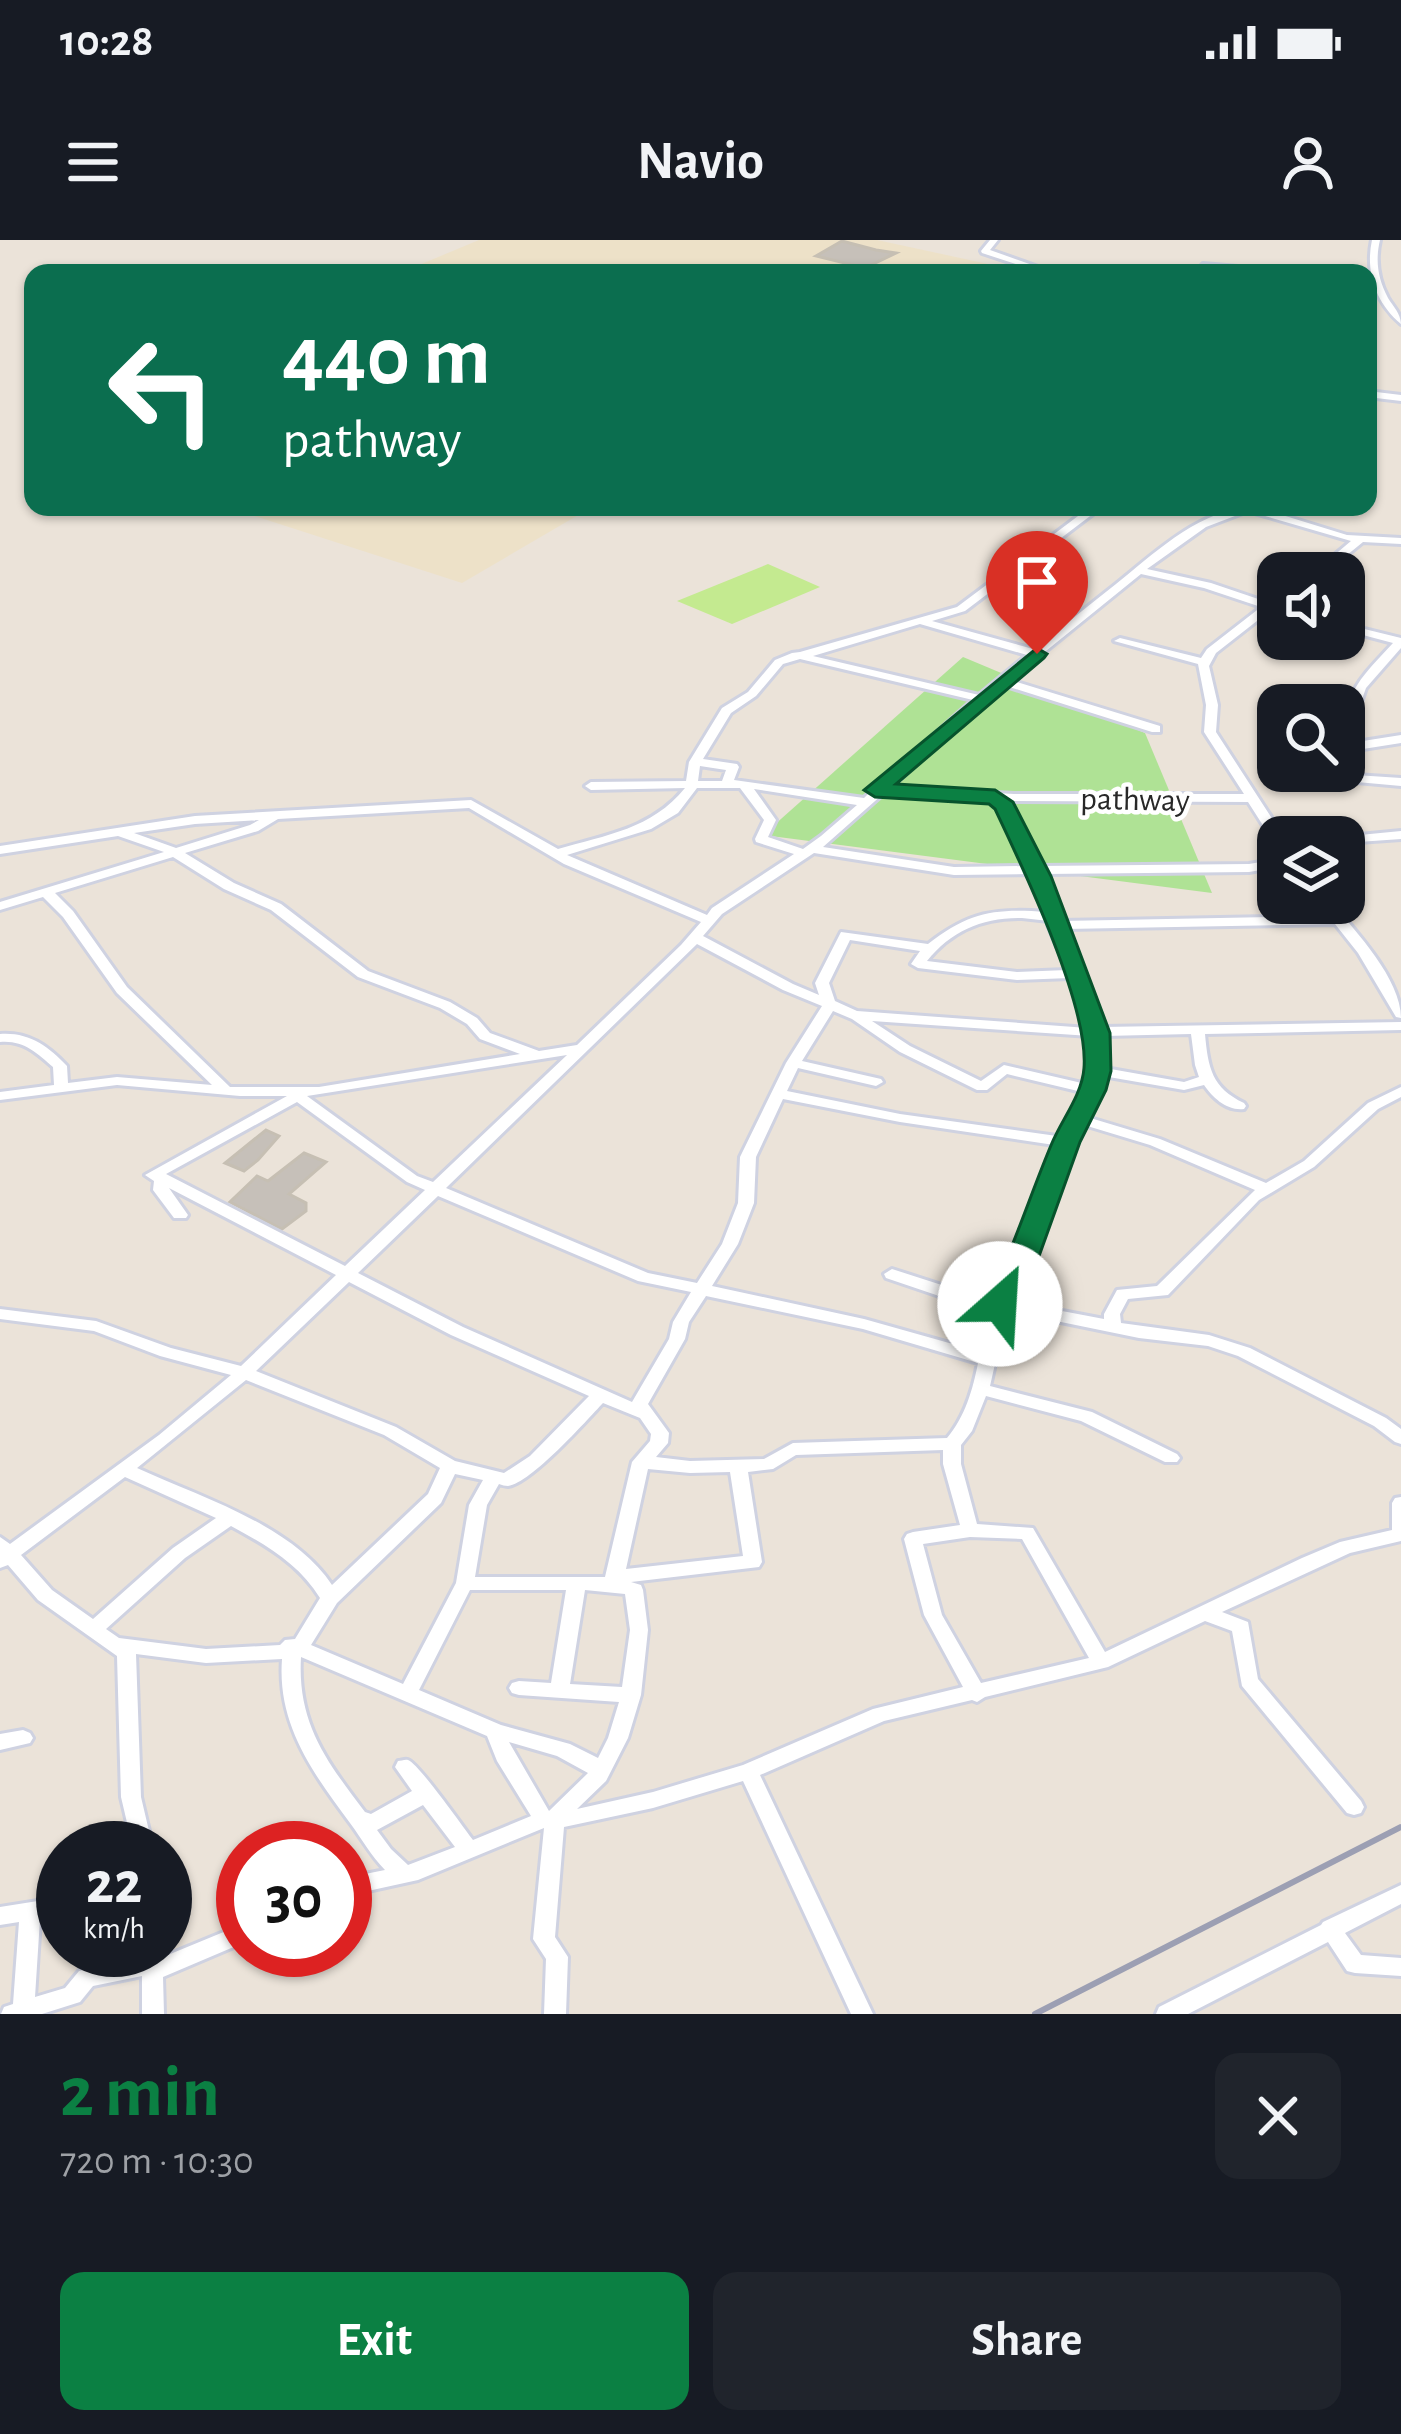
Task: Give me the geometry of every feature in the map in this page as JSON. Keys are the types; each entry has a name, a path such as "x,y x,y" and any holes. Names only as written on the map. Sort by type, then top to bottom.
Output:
{"street":[{"path":"994,240 984,248 989,254 1032,264"},
{"path":"1377,282 1401,321"},
{"path":"556,854 656,822 674,810 694,782 695,761 726,711 752,694 778,662 970,604 1085,516"},
{"path":"450,1466 435,1498 330,1598 302,1644 282,1652 206,1656 120,1645 45,1595 3,1553 124,1470 244,1373 696,938 707,920 809,852 1001,681 1140,571 1191,532 1226,516"},
{"path":"1277,516 1359,540 1401,541"},
{"path":"1344,552 1359,540"},
{"path":"1140,571 1257,600"},
{"path":"916,619 1037,654"},
{"path":"1203,662 1257,619"},
{"path":"1363,684 1401,641 1365,632"},
{"path":"1120,641 1203,662"},
{"path":"793,655 981,699"},
{"path":"1203,662 1212,705 1210,732 1264,816"},
{"path":"1001,681 1156,729"},
{"path":"1365,745 1401,739"},
{"path":"695,761 733,767 727,783"},
{"path":"1365,779 1401,782"},
{"name":"pathway","path":"591,786 694,782 869,796 1252,798"},
{"path":"744,784 770,819 761,839 809,852"},
{"path":"970,1530 952,1464 952,1444 963,1431 981,1389 1000,1304 1095,1081 1097,1033 1010,814 995,797"},
{"path":"0,850 102,832 275,815 471,804 556,854 707,920"},
{"path":"0,906 254,828 275,815"},
{"path":"102,832 140,837 174,853 276,907 363,974 445,1005 472,1021 482,1034 560,1065"},
{"path":"1365,838 1401,835"},
{"name":"pathway","path":"809,852 943,870 1257,867"},
{"path":"46,892 92,947 107,974 225,1090"},
{"path":"1075,974 1017,976 918,964 929,947 983,914 1053,921 1257,920"},
{"path":"1342,924 1378,972 1401,1014"},
{"path":"642,1413 642,1396 741,1220 748,1157 793,1063 829,1006 822,983 846,935 929,947"},
{"path":"696,938 855,1015 1097,1033 1401,1026"},
{"path":"855,1015 892,1042 982,1087 1004,1069 1184,1086 1206,1080"},
{"path":"1198,1029 1206,1080 1220,1096 1239,1106"},
{"path":"0,1038 19,1035 28,1040 60,1066 61,1086"},
{"path":"0,1096 143,1081 295,1093 578,1048"},
{"path":"793,1063 875,1082"},
{"path":"1114,1327 1112,1314 1123,1294 1162,1291 1265,1188 1309,1164 1373,1106 1401,1091"},
{"path":"295,1093 153,1175 347,1270 457,1331 642,1413 660,1433 659,1444 641,1462 614,1581"},
{"path":"295,1093 432,1190 644,1277 864,1324 989,1360"},
{"path":"777,1093 901,1118 1066,1142"},
{"path":"1079,1119 1155,1142 1265,1188"},
{"path":"162,1178 161,1190 180,1215"},
{"path":"892,1274 1000,1304 1209,1341 1244,1352 1380,1422 1401,1438"},
{"path":"0,1314 96,1326 244,1373 390,1431 450,1466 494,1478 514,1478 602,1394"},
{"path":"981,1389 1087,1416 1171,1458"},
{"path":"641,1462 767,1465 793,1448 952,1444"},
{"path":"465,1583 502,1588 576,1586 753,1562 738,1466"},
{"path":"124,1470 227,1519 308,1567 330,1598"},
{"path":"409,1690 465,1583 478,1505 494,1478"},
{"path":"372,1881 405,1874 549,1819 653,1800 748,1772 880,1714 1101,1662 1346,1547 1401,1534 1401,1503"},
{"path":"93,1630 161,1568 227,1519"},
{"path":"977,1694 933,1615 913,1539 970,1530 1027,1533 1101,1662"},
{"path":"549,1819 599,1775 618,1738 631,1695 639,1630 634,1590 614,1581"},
{"path":"560,1687 576,1586"},
{"path":"1207,1614 1241,1627 1249,1681 1354,1808"},
{"path":"120,1645 129,1661 129,1780 137,1821"},
{"path":"292,1645 409,1690 496,1731 581,1758 597,1767 599,1775"},
{"path":"292,1645 288,1677 302,1741 384,1861 405,1874"},
{"path":"519,1688 631,1695"},
{"path":"496,1731 504,1760 549,1819 544,1940 557,1957 555,2014"},
{"path":"0,1742 23,1738"},
{"path":"405,1767 470,1851"},
{"path":"748,1772 862,2014"},
{"path":"358,1818 374,1823 427,1792"},
{"path":"1167,2014 1401,1894"},
{"path":"0,1916 36,1909"},
{"path":"30,1910 17,2013 71,1995 91,1977"},
{"path":"1330,1928 1355,1964 1401,1967"},
{"path":"153,1977 153,2014"}],"shaded area":[{"path":"479,240 877,240 988,264 422,264"},
{"path":"255,516 577,516 462,583"}],"green space":[{"path":"768,564 820,587 732,624 677,601"},
{"path":"963,657 1145,733 1212,893 763,835"}],"building":[{"path":"842,241 896,253 873,264 816,256"},
{"path":"266,1130 279,1136 258,1160 244,1171 225,1163"},
{"path":"304,1153 326,1162 289,1194 306,1203 306,1211 282,1229 230,1202 257,1176 268,1181"}],"railway":[{"path":"1035,2014 1401,1827"}],"route":[{"path":"1000,1304 1023,1259 1066,1142 1093,1090 1098,1071 1097,1033 1039,876 1005,806 995,797 875,790 1037,654"}]}
